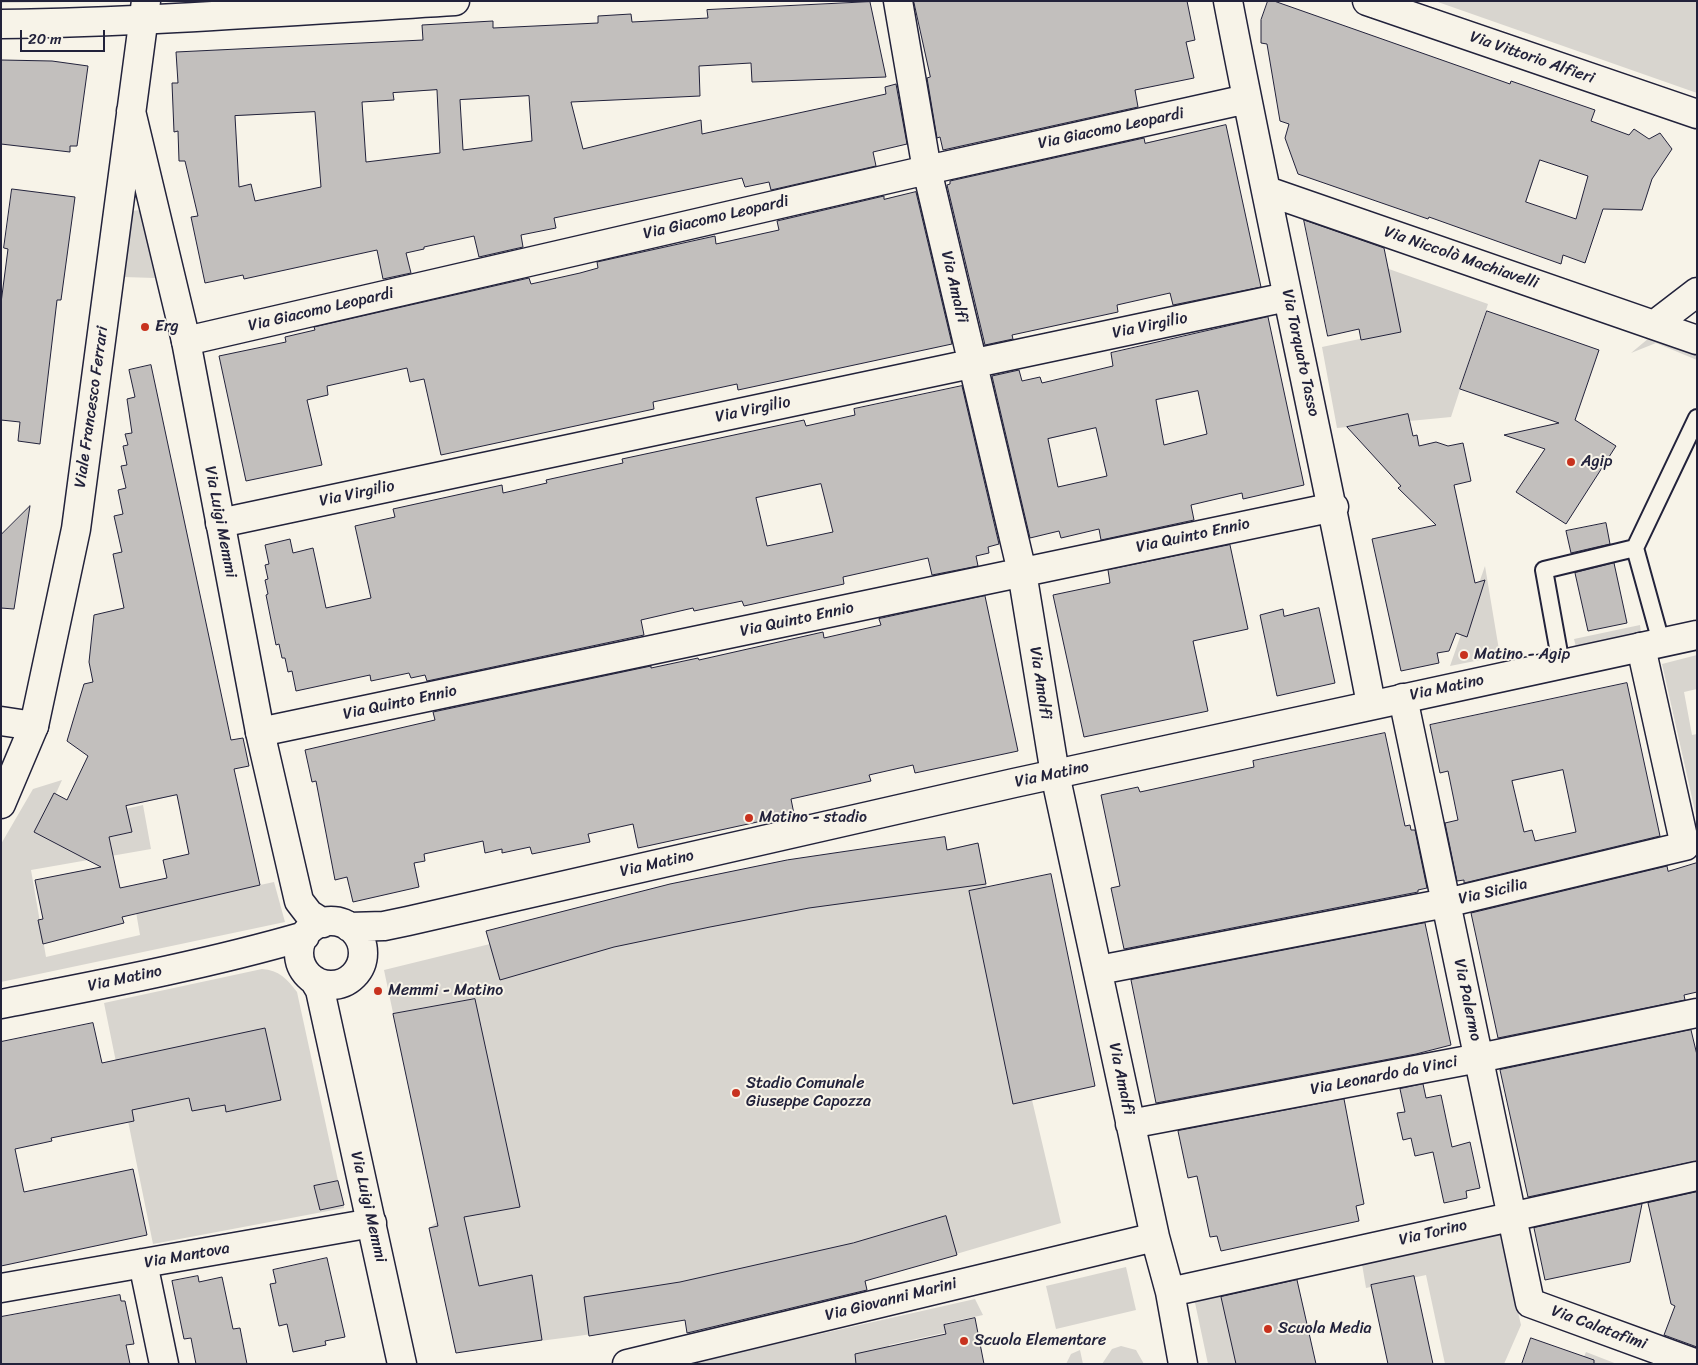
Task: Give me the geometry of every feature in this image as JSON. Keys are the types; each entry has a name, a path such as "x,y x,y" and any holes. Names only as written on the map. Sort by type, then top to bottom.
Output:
{"street":[{"path":"1,24 144,11 455,1"},
{"name":"Via Amalfi","path":"898,1 927,170 1022,572 1055,774 1099,970 1155,1237 1170,1292 1183,1364"},
{"name":"Via Torquato Tasso","path":"1228,1 1287,297 1334,507 1371,704"},
{"name":"Via Vittorio Alfieri","path":"1367,1 1697,114"},
{"name":"Viale Francesco Ferrari","path":"1,804 34,726 76,529 144,11"},
{"name":"Via Giacomo Leopardi","path":"186,341 927,170 1247,99"},
{"name":"Via Luigi Memmi","path":"132,111 186,341 260,732 299,901 309,914 326,928"},
{"name":"Via Niccolò Machiavelli","path":"1267,191 1697,340"},
{"path":"1654,325 1697,292"},
{"name":"Via Virgilio","path":"220,523 1287,297"},
{"name":"Via Quinto Ennio","path":"260,732 1334,507"},
{"name":"Via Matino","path":"1,1004 99,985 248,952 326,928 384,926 408,921 1055,774 1371,704 1697,635"},
{"name":"Via Sicilia","path":"1099,970 1446,903 1685,846 1651,645"},
{"name":"Via Palermo","path":"1403,698 1530,1303"},
{"path":"1,721 34,726"},
{"name":"Via Matino","path":"356,970 375,944 388,932 408,921"},
{"path":"326,928 362,942 356,970 332,985 308,972 301,945 326,928"},
{"name":"Via Matino","path":"248,952 267,950 279,953 308,972"},
{"name":"Via Luigi Memmi","path":"332,1050 339,1010 356,970"},
{"name":"Via Luigi Memmi","path":"308,972 320,990 402,1364"},
{"name":"Via Leonardo da Vinci","path":"1130,1124 1479,1058 1697,1013"},
{"name":"Via Torino","path":"1170,1292 1512,1215 1697,1176"},
{"name":"Via Mantova","path":"1,1288 372,1223"},
{"name":"Via Giovanni Marini","path":"627,1364 1155,1237"},
{"path":"143,1263 164,1364"},
{"name":"Via Calatafimi","path":"1530,1303 1697,1364"}],"lane":[{"path":"1651,645 1635,548 1697,418"},
{"path":"1562,664 1544,570 1635,548"}],"shaded area":[{"path":"1,1 126,1 1,3"},
{"path":"1435,1 1697,1 1697,93"},
{"path":"140,210 155,278 124,277 132,211"},
{"path":"1386,268 1488,304 1451,417 1337,428 1322,347 1397,331"},
{"path":"1655,333 1697,349 1697,360 1656,343 1631,353"},
{"path":"1485,566 1500,656 1450,666"},
{"path":"1640,625 1641,633 1576,647 1574,639"},
{"path":"1697,655 1697,689 1684,692 1692,735 1697,734 1697,820 1662,664"},
{"path":"62,780 40,829 71,846 128,833 125,809 143,805 151,849 31,870 46,957 140,935 136,912 274,882 285,922 1,982 1,844 33,789"},
{"name":"Stadio Comunale Giuseppe Capozza","path":"945,837 947,849 978,843 987,887 1051,874 1095,1086 1032,1100 1061,1223 865,1281 869,1296 688,1336 685,1320 456,1353 429,1228 437,1222 384,970 490,944 486,931 670,884 787,860"},
{"path":"262,969 278,973 297,992 344,1208 153,1244 104,1003"},
{"path":"1500,1234 1521,1325 1504,1364 1445,1364 1426,1275 1366,1288 1362,1264"},
{"path":"1126,1267 1136,1310 1056,1329 1046,1286"},
{"path":"1223,1292 1238,1364 1208,1364 1194,1298"},
{"path":"975,1299 983,1315 946,1323 948,1332 889,1345 893,1364 687,1364"},
{"path":"1121,1346 1136,1350 1144,1364 1102,1364 1112,1349"},
{"path":"1080,1350 1083,1364 1066,1364 1071,1354"},
{"path":"1586,1352 1617,1364 1581,1364"}],"building":[{"path":"914,1 1187,1 1195,40 1186,42 1194,78 1135,90 1138,107 943,150 940,137 937,138 927,78 930,77"},
{"path":"1268,1 1274,1 1510,84 1511,81 1595,110 1591,121 1629,135 1634,129 1649,139 1660,133 1672,149 1652,179 1642,210 1603,209 1585,263 1563,255 1561,264 1429,217 1428,219 1298,174 1285,138 1289,124 1280,121 1267,44 1261,43 1261,20","holes":["1540,160 1588,176 1576,219 1526,202"]},
{"path":"870,2 886,77 752,82 751,63 699,66 700,96 571,102 583,149 701,120 702,134 886,94 885,87 896,84 907,144 873,152 876,166 771,190 769,182 745,187 742,178 554,218 556,228 521,235 523,247 479,257 474,236 424,247 424,249 406,253 411,273 383,279 377,250 244,279 243,275 205,283 191,217 198,216 185,161 179,161 178,131 174,132 172,83 178,83 176,52 423,40 422,25 493,21 493,28 598,23 598,16 631,14 632,22 708,18 707,10","holes":["437,90 440,153 366,162 362,102 394,100 393,93","529,96 532,141 463,150 460,100","315,112 321,187 255,201 251,184 239,187 235,116"]},
{"path":"1,60 52,61 88,66 77,146 70,146 70,152 1,144"},
{"path":"1226,125 1261,287 1173,305 1170,293 1117,305 1118,312 1012,335 1013,339 985,345 947,185 950,184 950,181 1144,138 1145,143"},
{"path":"12,189 75,197 61,300 57,300 40,444 18,441 20,422 1,420 1,303 8,249 4,248"},
{"path":"916,192 952,344 738,390 737,384 653,402 654,409 441,455 424,379 410,382 407,368 327,386 328,395 307,400 322,465 246,481 219,356 286,342 285,337 315,330 314,327 529,278 531,284 580,273 598,268 597,262 715,236 716,244 779,230 777,221 884,196 884,199"},
{"path":"1304,220 1384,248 1401,332 1361,340 1359,329 1328,336"},
{"path":"1487,311 1599,350 1575,420 1616,446 1566,524 1516,492 1545,449 1504,435 1559,423 1460,389"},
{"path":"1268,317 1304,485 1243,499 1242,493 1191,505 1194,520 1101,540 1099,529 1061,538 1059,531 1030,538 992,376 1019,370 1022,381 1040,377 1042,383 1113,366 1111,353","holes":["1198,391 1207,434 1164,445 1156,400","1096,428 1107,476 1058,487 1048,439"]},
{"path":"151,365 231,740 243,738 249,766 234,769 260,885 122,917 124,923 43,944 38,920 43,919 35,880 101,867 34,832 54,793 67,800 88,756 67,741 84,684 93,682 89,662 94,615 124,608 113,554 122,552 114,516 123,514 118,490 126,488 121,466 127,465 123,446 128,445 125,434 132,433 127,399 135,397 129,370","holes":["177,795 189,854 163,860 167,878 120,888 109,837 132,832 126,806"]},
{"path":"962,386 999,544 988,547 989,553 976,556 978,566 932,575 928,558 843,577 844,584 744,606 742,601 694,611 693,608 641,620 644,635 427,681 425,675 411,678 409,673 371,681 370,675 296,691 292,671 288,672 279,644 276,645 266,595 268,594 265,580 268,579 265,565 269,564 265,545 290,539 293,553 313,548 326,608 371,598 355,526 395,517 393,509 502,485 503,493 547,483 546,480 623,463 622,459 804,420 806,426 855,415 854,409","holes":["821,484 833,532 767,546 756,498"]},
{"path":"1408,414 1413,436 1417,435 1419,446 1436,442 1448,446 1463,443 1471,481 1454,485 1475,583 1485,580 1467,637 1456,633 1449,651 1437,653 1439,663 1401,671 1372,539 1436,525 1398,488 1401,486 1347,427"},
{"path":"30,506 14,609 1,608 1,535"},
{"path":"1606,523 1610,544 1571,553 1566,531"},
{"path":"1230,545 1248,629 1193,641 1208,711 1084,737 1053,595 1110,583 1108,570"},
{"path":"1614,563 1627,623 1588,631 1575,573"},
{"path":"985,596 1018,751 915,773 913,765 869,775 871,781 791,799 794,814 638,848 633,824 588,834 590,842 532,854 530,847 502,853 502,849 485,853 483,841 424,854 425,861 414,863 419,887 353,902 347,877 335,880 316,781 312,782 305,750 435,720 433,712 651,666 651,668 698,658 699,660 823,632 824,638 881,625 879,619"},
{"path":"1319,608 1335,683 1277,696 1260,615 1283,609 1284,616"},
{"path":"1627,683 1660,836 1464,883 1464,880 1457,881 1445,823 1458,820 1448,771 1440,773 1430,725","holes":["1563,770 1576,832 1535,841 1532,830 1524,832 1512,781"]},
{"path":"1385,733 1405,826 1410,825 1411,830 1415,830 1427,888 1418,890 1418,892 1124,949 1111,888 1120,886 1101,795 1138,787 1140,792 1254,767 1253,761"},
{"path":"945,837 947,850 978,843 986,884 809,908 710,927 614,947 500,980 486,931 670,884 787,860"},
{"path":"1697,863 1697,992 1684,995 1685,1000 1498,1038 1471,913 1667,866 1668,871"},
{"path":"1051,874 1095,1086 1013,1104 969,891"},
{"path":"1425,923 1451,1045 1416,1054 1156,1103 1131,980"},
{"path":"475,999 520,1207 464,1217 479,1286 532,1275 542,1340 456,1353 429,1228 438,1226 393,1014"},
{"path":"93,1023 102,1063 265,1028 281,1100 226,1112 225,1105 192,1111 189,1098 132,1110 134,1121 51,1138 52,1141 15,1149 24,1192 133,1169 147,1235 1,1266 1,1042"},
{"path":"1691,1030 1697,1055 1697,1161 1528,1197 1500,1070"},
{"path":"1423,1084 1426,1098 1441,1095 1452,1147 1470,1142 1480,1188 1466,1191 1467,1198 1444,1203 1433,1152 1415,1156 1411,1138 1403,1140 1397,1113 1405,1112 1400,1089"},
{"path":"1344,1099 1364,1204 1356,1206 1359,1221 1221,1251 1217,1236 1210,1237 1197,1176 1188,1178 1178,1131"},
{"path":"338,1181 344,1205 320,1210 314,1186"},
{"path":"1697,1192 1697,1347 1664,1335 1675,1306 1671,1304 1648,1203"},
{"path":"1642,1204 1630,1262 1545,1280 1534,1228"},
{"path":"946,1216 957,1255 865,1281 867,1290 687,1333 685,1320 589,1336 584,1297 680,1282 853,1243"},
{"path":"327,1258 345,1337 325,1341 326,1345 293,1352 287,1324 279,1326 270,1284 276,1283 273,1270"},
{"path":"198,1276 199,1282 222,1277 233,1329 240,1328 247,1364 196,1364 191,1338 184,1339 172,1281"},
{"name":"Scuola Media","path":"1414,1276 1433,1364 1388,1364 1371,1285"},
{"name":"Scuola Media","path":"1297,1280 1316,1364 1236,1364 1221,1297"},
{"path":"120,1295 121,1301 125,1301 134,1344 126,1345 130,1364 1,1364 1,1317"},
{"name":"Scuola Elementare","path":"975,1318 984,1364 856,1364 855,1354 946,1334 944,1325"},
{"path":"1531,1338 1594,1360 1594,1364 1522,1364"}],"place":[{"name":"Erg","path":"145,327"},
{"name":"Agip","path":"1571,462"},
{"name":"Matino - Agip","path":"1464,655"},
{"name":"Matino - stadio","path":"749,818"},
{"name":"Memmi - Matino","path":"378,991"},
{"name":"Stadio Comunale Giuseppe Capozza","path":"736,1093"},
{"name":"Scuola Media","path":"1268,1329"},
{"name":"Scuola Elementare","path":"964,1341"}]}
